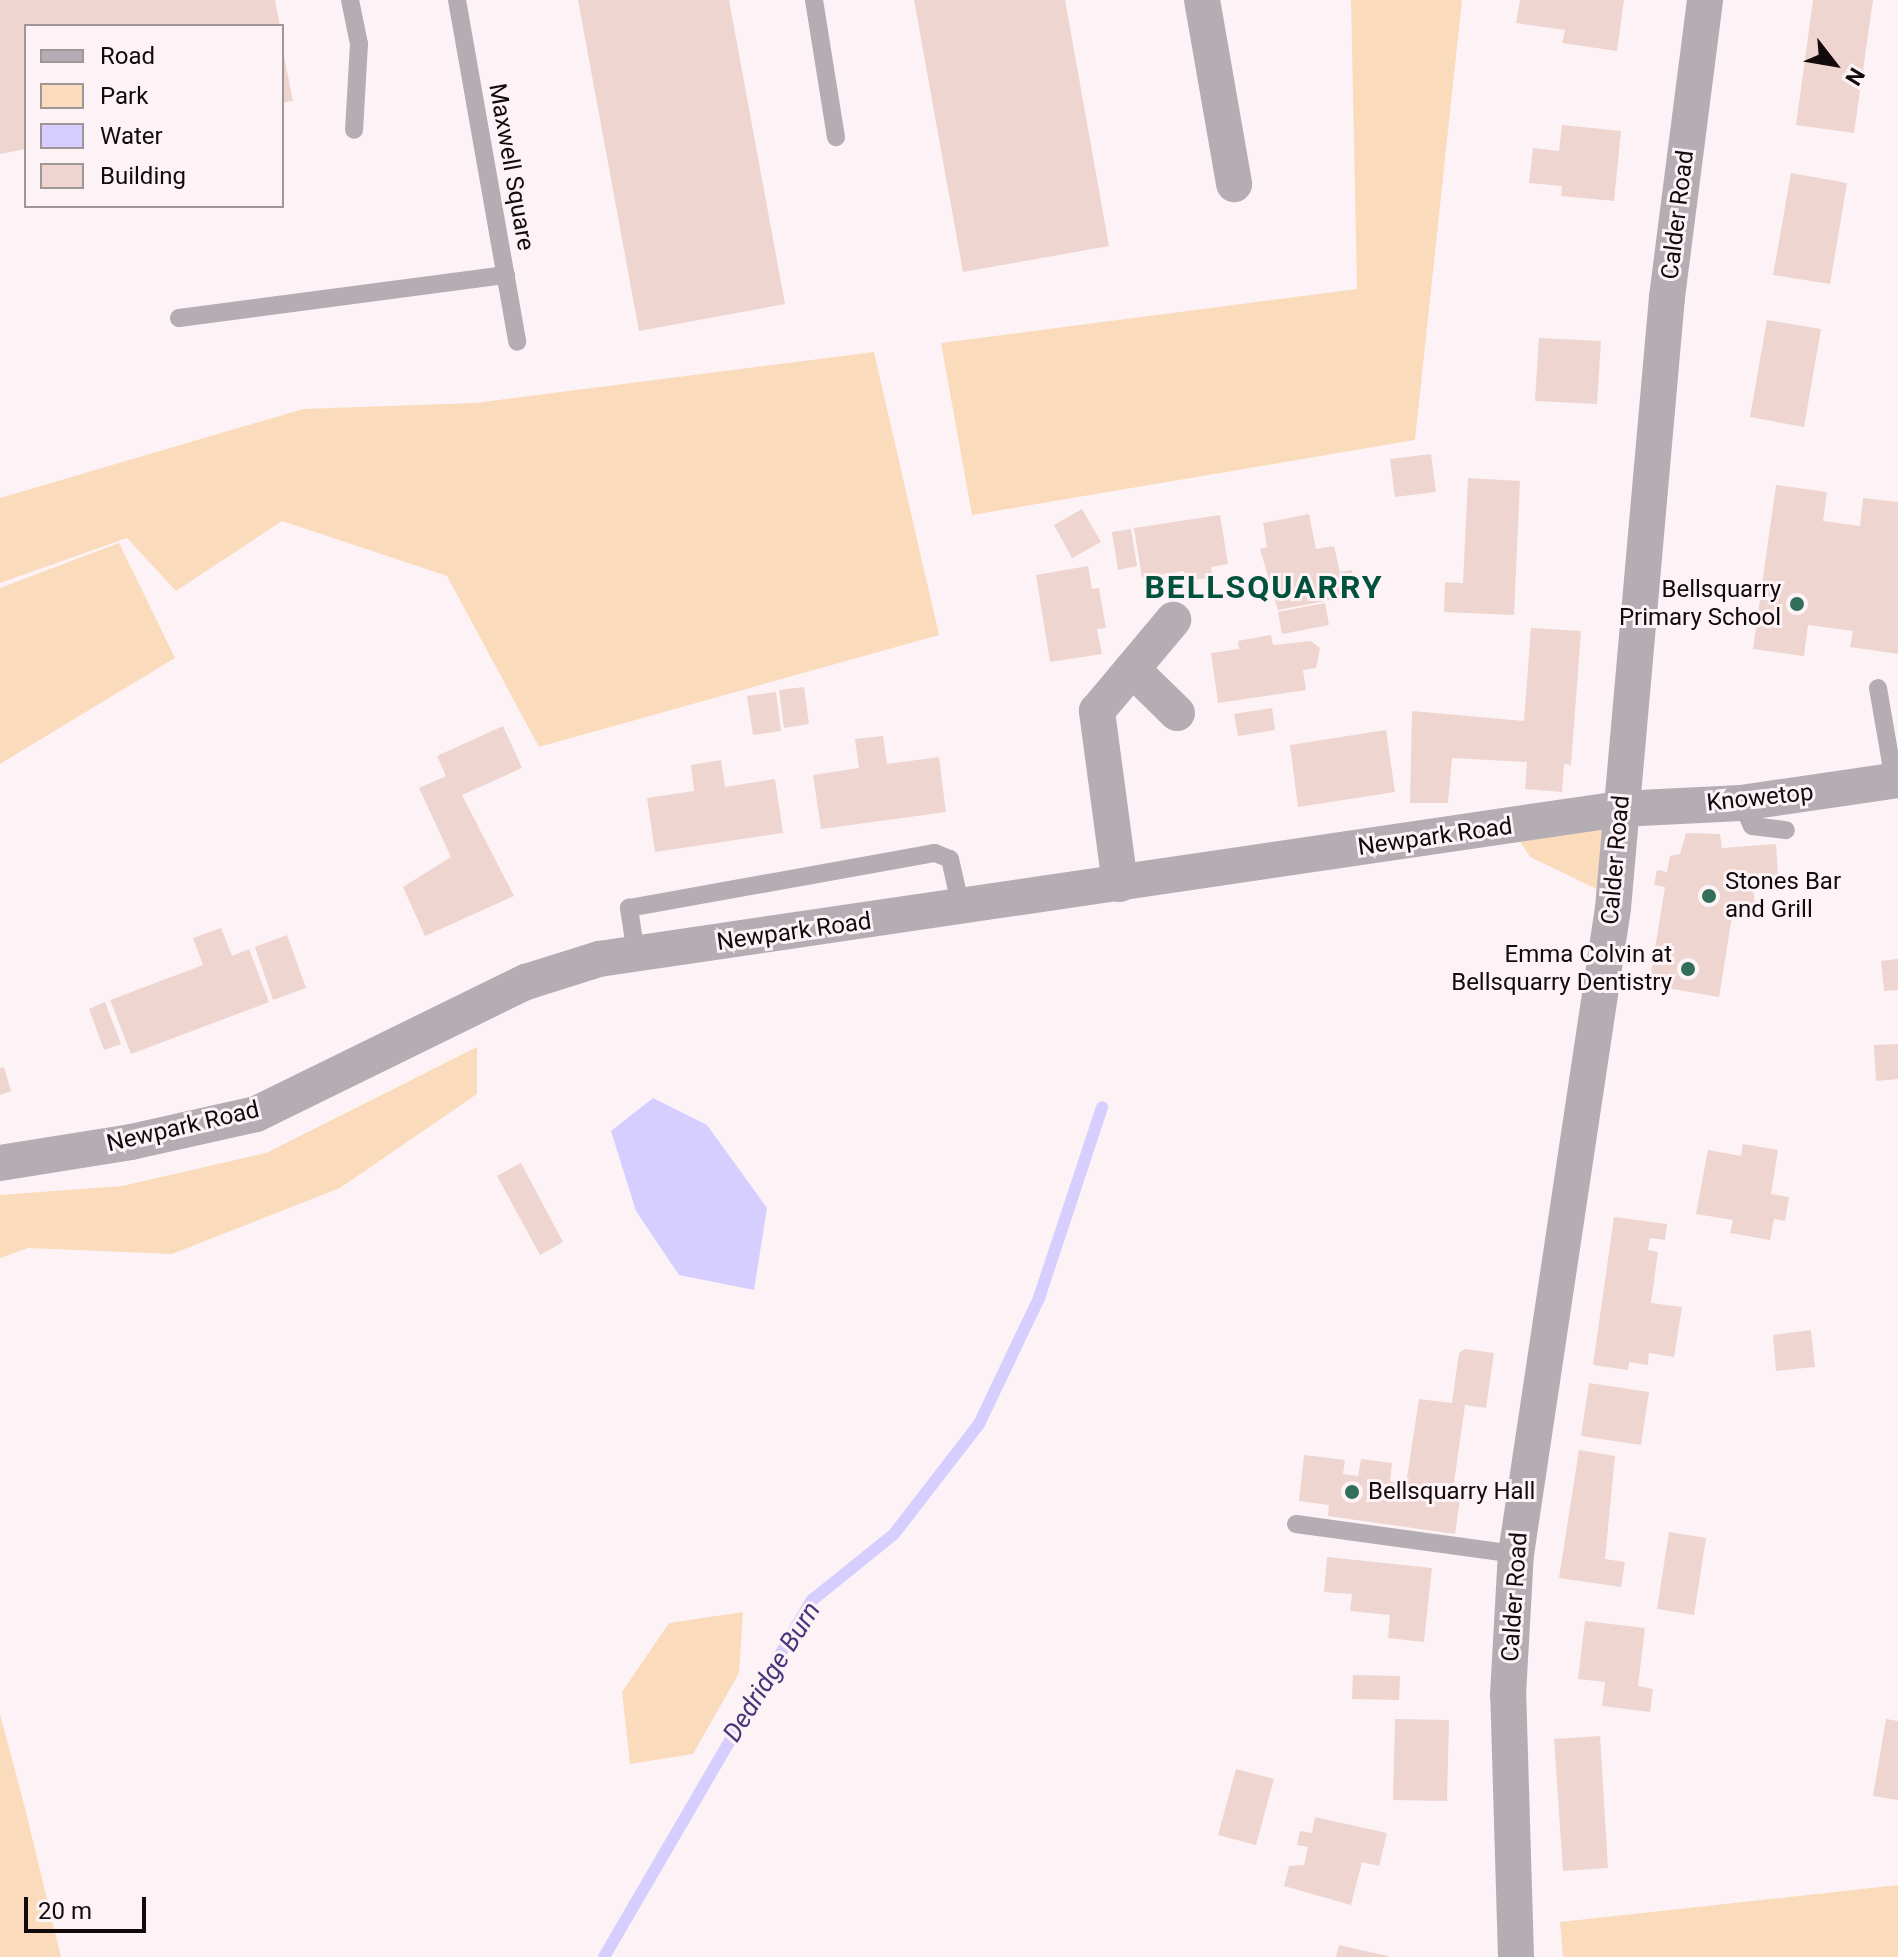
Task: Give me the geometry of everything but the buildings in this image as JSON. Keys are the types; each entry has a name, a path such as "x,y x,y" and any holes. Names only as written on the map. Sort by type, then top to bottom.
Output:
{"street":[{"path":"1202,0 1234,184"},
{"name":"Calder Road","path":"1516,1957 1508,1695 1516,1554 1613,908 1667,297 1705,0"},
{"path":"1120,884 1097,711 1173,620"},
{"path":"1132,669 1177,713"},
{"name":"Knowetop","path":"1620,809 1741,803 1896,781"},
{"name":"Newpark Road","path":"0,1163 131,1142 256,1114 526,982 599,959 1620,809"}],"lane":[{"path":"350,0 359,44 354,130"},
{"name":"Maxwell Square","path":"457,0 517,342"},
{"path":"814,0 836,137"},
{"path":"179,318 506,275"},
{"path":"1878,688 1896,781"},
{"path":"1741,803 1752,826 1786,830"},
{"path":"636,954 629,908 935,853 950,859 961,908"},
{"path":"1296,1524 1516,1554"}],"green space":[{"path":"1351,0 1462,0 1415,440 972,515 941,343 1357,289"},
{"path":"874,352 939,635 539,747 447,576 282,521 176,591 127,538 0,583 0,498 303,409 475,403"},
{"path":"119,543 175,658 0,764 0,588"},
{"path":"1605,829 1601,891 1530,857 1518,838"},
{"path":"477,1047 477,1094 340,1188 172,1254 28,1248 0,1258 0,1195 122,1186 266,1153"},
{"path":"743,1612 739,1673 693,1754 630,1764 622,1692 669,1623"},
{"path":"0,1714 25,1808 61,1957 0,1957"},
{"path":"1898,1885 1898,1957 1563,1957 1560,1922"}],"water":[{"path":"653,1098 707,1125 767,1208 754,1290 679,1275 636,1211 611,1131"}],"waterway":[{"name":"Dedridge Burn","path":"604,1957 811,1601 894,1534 979,1424 1039,1298 1102,1107"}],"place":[{"name":"Bellsquarry Primary School","path":"1797,604"},
{"name":"Stones Bar and Grill","path":"1709,896"},
{"name":"Emma Colvin at Bellsquarry Dentistry","path":"1688,969"},
{"name":"Bellsquarry Hall","path":"1352,1492"}],"district":[{"name":"BELLSQUARRY","path":"1264,587"}]}
